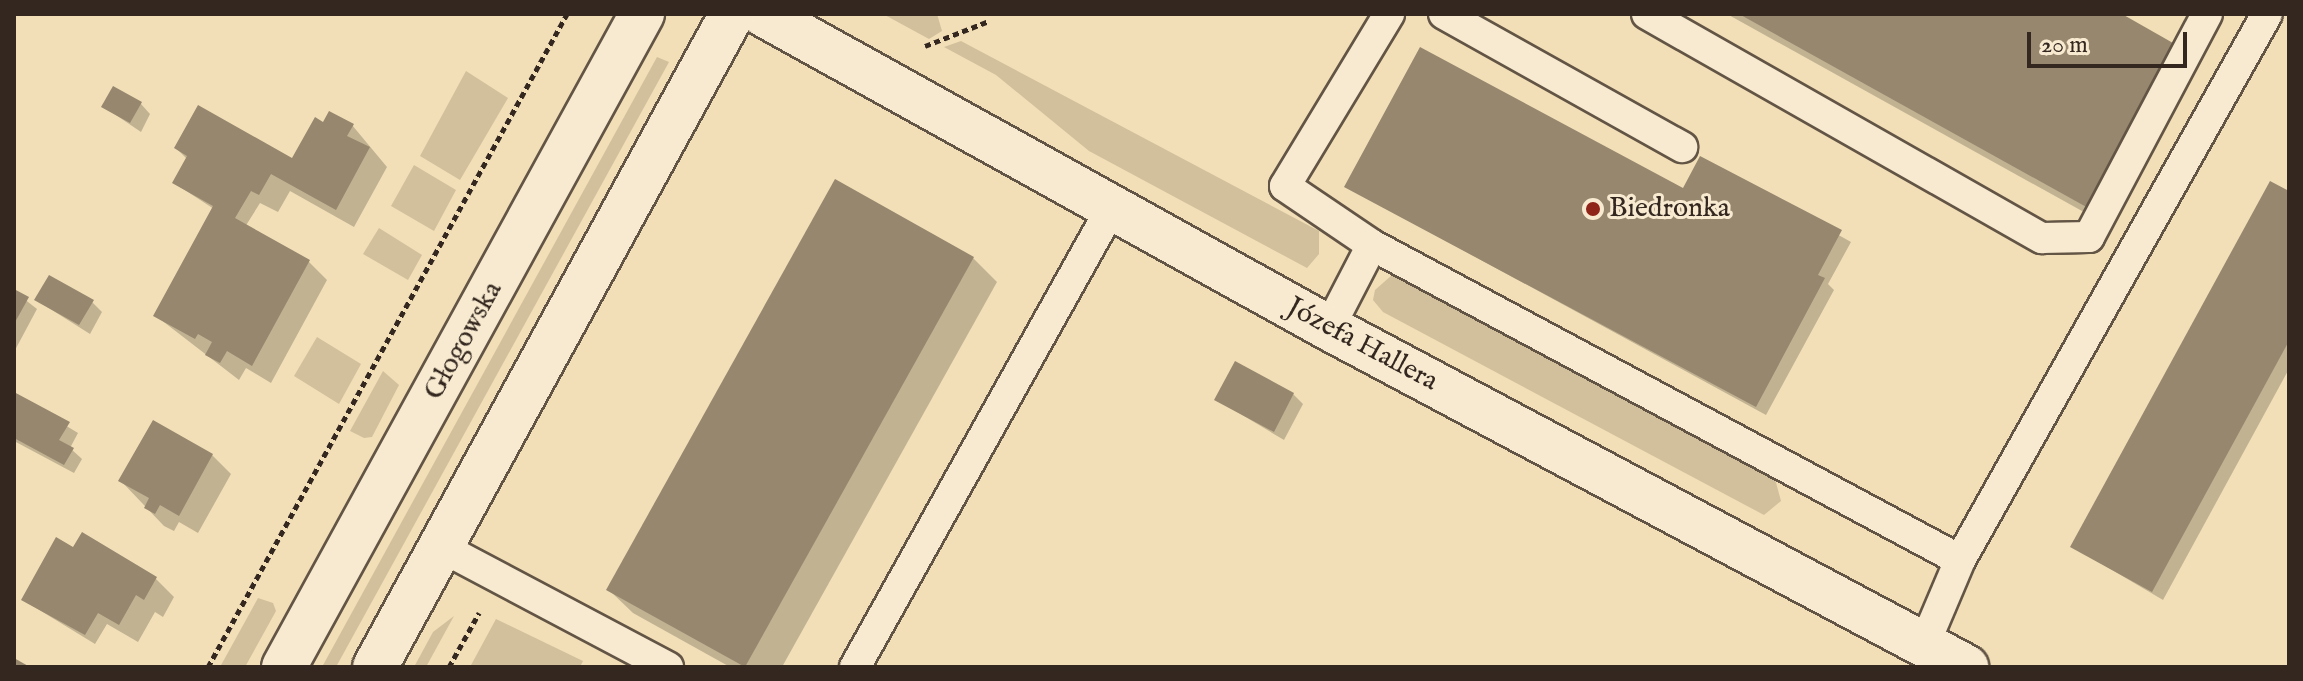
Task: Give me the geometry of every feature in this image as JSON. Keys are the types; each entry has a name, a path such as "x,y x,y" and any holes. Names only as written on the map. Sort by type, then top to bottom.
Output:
{"main road":[{"name":"Głogowska","path":"284,667 642,14"},
{"path":"375,667 732,14"},
{"name":"Józefa Hallera","path":"763,14 1329,328 1966,667"}],"lane":[{"path":"1389,14 1285,186 1372,245 1960,560"},
{"path":"1444,14 1682,147"},
{"path":"1647,14 2042,238 2089,237 2206,18 2249,46"},
{"path":"1924,645 1960,560 2267,14"},
{"path":"855,667 1111,209"},
{"path":"1329,328 1372,245"},
{"path":"441,547 661,665"}],"path":[{"path":"208,667 567,14"},
{"path":"925,46 989,21"},
{"path":"449,667 484,604"}],"shaded area":[{"path":"883,14 937,14 942,31 929,39"},
{"path":"961,41 1319,231 1319,254 1307,268 1089,151 996,75 944,47"},
{"path":"657,57 669,62 336,667 322,667"},
{"path":"466,71 508,98 460,180 420,156"},
{"path":"414,165 456,190 434,231 391,206"},
{"path":"379,228 422,255 408,280 363,254"},
{"path":"1392,275 1775,479 1781,501 1764,515 1383,312 1373,300 1375,290"},
{"path":"317,337 361,364 339,404 294,376"},
{"path":"383,371 399,385 372,437 364,438 350,431"},
{"path":"258,598 273,603 276,611 245,667 220,667"},
{"path":"454,616 426,667 414,667 433,632"},
{"path":"496,619 583,661 580,667 470,667"}],"building":[{"path":"1739,14 2122,14 2180,47 2090,209"},
{"name":"Biedronka","path":"1420,47 1683,188 1700,156 1842,230 1818,275 1825,278 1756,407 1344,187"},
{"path":"113,86 142,102 130,123 101,107"},
{"path":"198,105 292,158 315,117 323,122 329,111 354,124 347,136 370,147 336,210 271,174 259,195 251,191 235,218 310,260 252,366 227,351 220,363 205,355 212,342 198,334 195,339 153,316 213,206 172,183 187,156 174,148"},
{"path":"835,179 974,257 745,667 606,590"},
{"path":"2270,181 2289,191 2289,341 2152,592 2070,547"},
{"path":"49,275 94,300 79,325 34,300"},
{"path":"14,289 29,297 14,324"},
{"path":"1235,361 1294,393 1274,432 1214,400"},
{"path":"14,392 70,422 59,440 74,448 64,465 14,438"},
{"path":"153,420 213,454 179,516 160,505 155,514 144,508 149,498 118,481"},
{"path":"82,532 157,577 144,600 136,595 119,625 98,613 85,635 21,600 56,537 73,547"},
{"path":"14,658 30,667 14,667"}],"place":[{"name":"Biedronka","path":"1593,209"}]}
